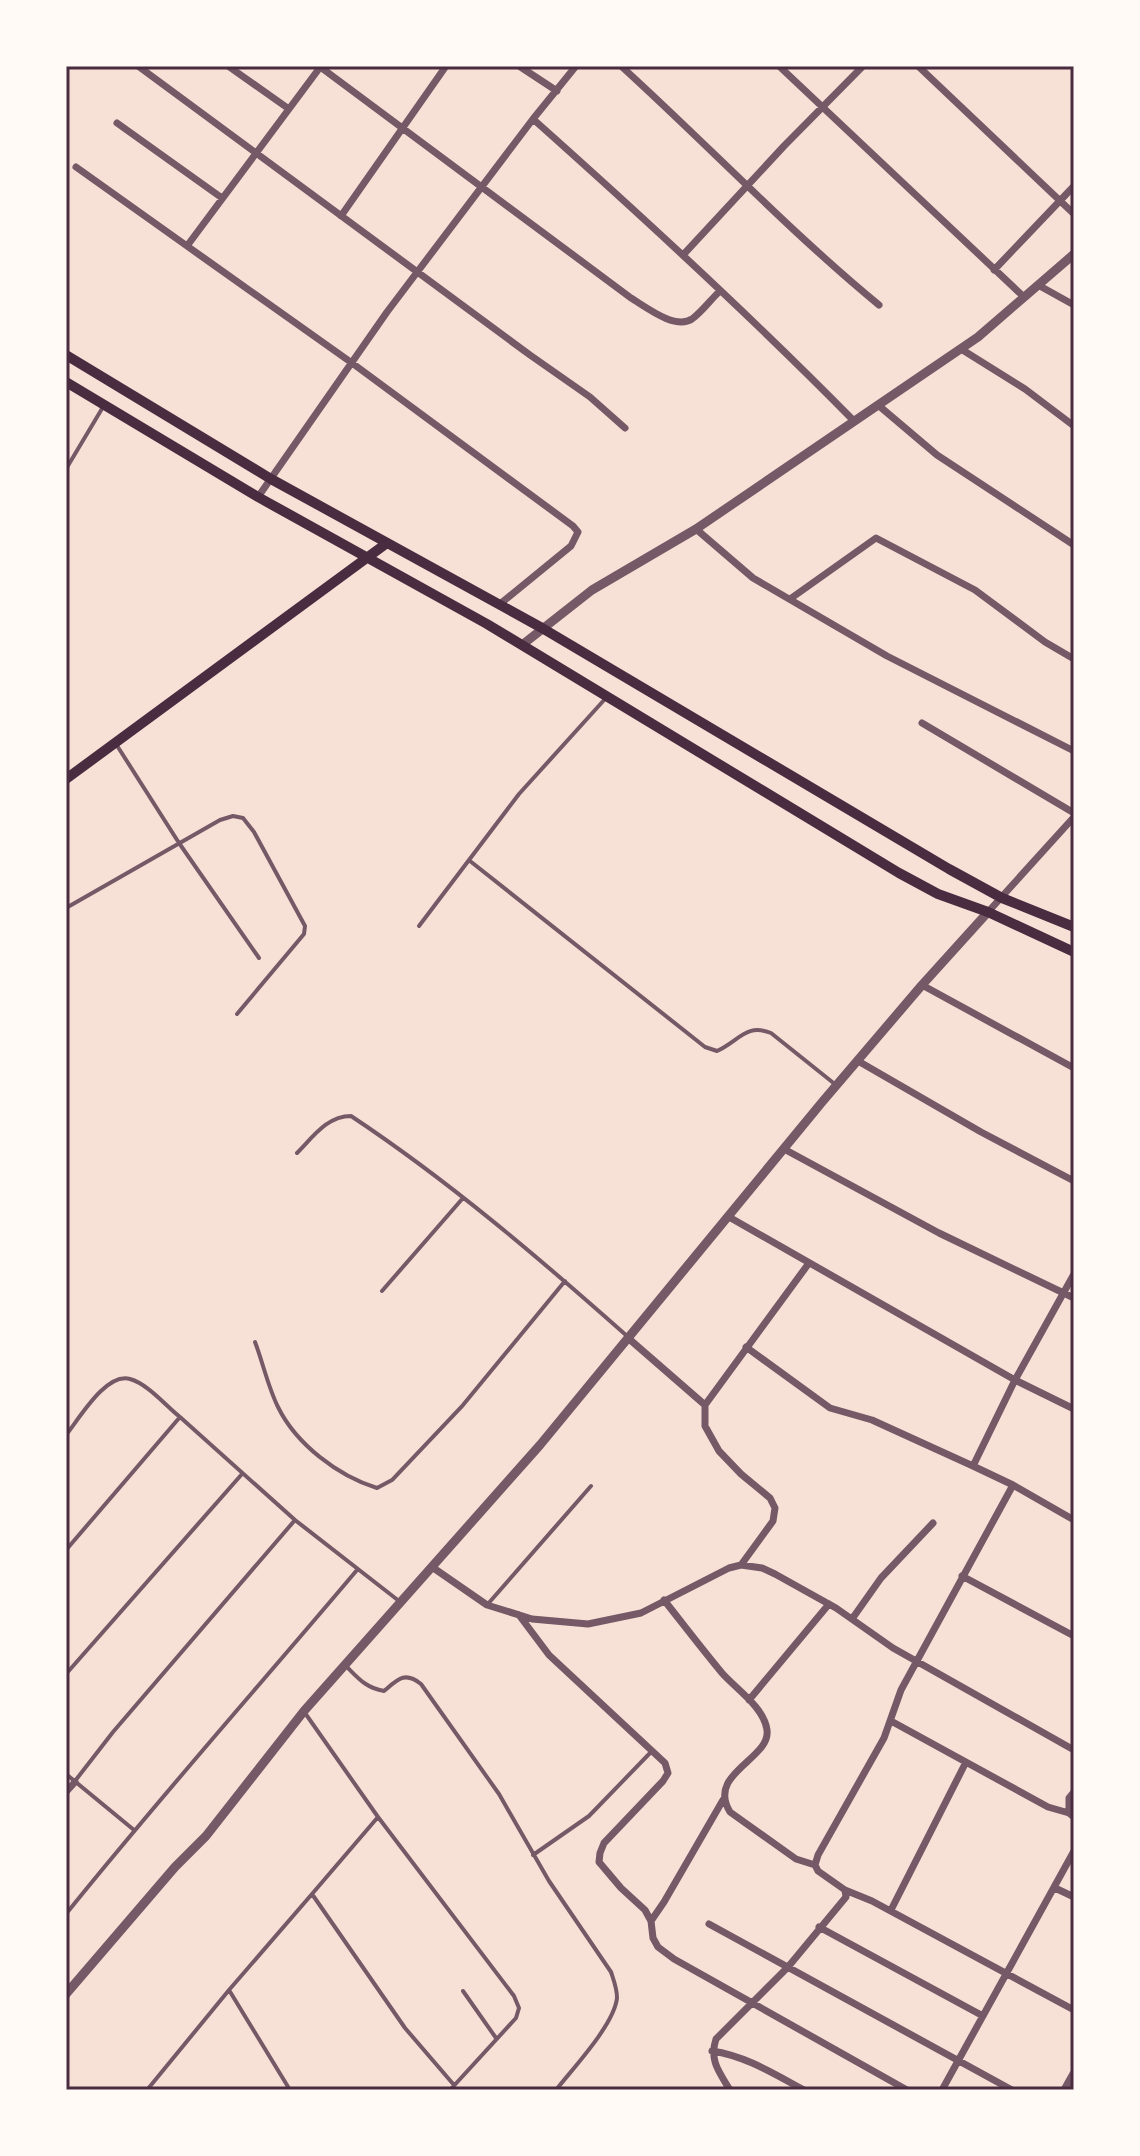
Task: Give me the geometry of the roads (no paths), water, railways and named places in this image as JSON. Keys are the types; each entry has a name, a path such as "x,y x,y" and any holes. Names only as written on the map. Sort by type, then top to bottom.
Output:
{"main road":[{"path":"66,355 271,479 542,628 1002,898 1074,927"},
{"path":"66,382 258,497 522,645 899,873 938,894 988,912 1074,952"},
{"path":"66,779 387,543"}],"street":[{"path":"138,66 590,397 625,428"},
{"path":"228,66 289,109"},
{"path":"187,246 320,66 631,298 661,315 680,322 690,320 720,291"},
{"path":"341,216 446,66"},
{"path":"519,66 557,91"},
{"path":"258,497 417,272 576,66"},
{"path":"621,66 749,185 825,261 879,305"},
{"path":"779,66 1024,297"},
{"path":"684,254 863,66"},
{"path":"918,66 1074,214"},
{"path":"533,119 684,254 854,421"},
{"path":"117,123 222,198"},
{"path":"76,167 352,363 573,526 578,532 571,546 500,604"},
{"path":"994,270 1074,186"},
{"path":"522,645 592,590 696,529 978,337 1074,254"},
{"path":"1038,285 1074,305"},
{"path":"961,349 1025,389 1074,426"},
{"path":"878,405 937,455 1074,545"},
{"path":"696,529 753,578 887,656 1074,751"},
{"path":"790,599 876,538 975,590 1045,642 1074,659"},
{"path":"66,1994 175,1867 206,1836 304,1711 540,1445 922,985 1074,815 922,723"},
{"path":"922,985 1074,1068"},
{"path":"858,1061 1074,1181"},
{"path":"784,1149 939,1233 1074,1298"},
{"path":"729,1217 1015,1380 1074,1409"},
{"path":"741,1565 773,1521 775,1508 770,1498 719,1451 705,1426 705,1405 809,1263"},
{"path":"973,1466 1015,1380 1074,1274"},
{"path":"628,1338 705,1405"},
{"path":"746,1347 830,1408 872,1420 973,1466 1074,1520"},
{"path":"815,1865 891,1721 895,1704 917,1661 1013,1485"},
{"path":"852,1619 881,1578 933,1523"},
{"path":"432,1567 487,1605 532,1619 588,1624 641,1613 729,1568 741,1565 762,1568 829,1604 917,1661 1074,1750"},
{"path":"962,1576 1074,1636"},
{"path":"664,1600 724,1676 763,1719 767,1736 723,1790 723,1800 730,1812 796,1859 815,1865 818,1871 845,1890 891,1910 1074,2010"},
{"path":"749,1700 829,1604"},
{"path":"519,1615 549,1655 665,1763 668,1773 663,1781 604,1843 599,1862 621,1888 640,1903 651,1921 653,1938 658,1947 674,1959 907,2090"},
{"path":"891,1721 1048,1807 1072,1815 1069,1798 1074,1792"},
{"path":"891,1910 966,1762"},
{"path":"66,1792 75,1782"},
{"path":"651,1921 723,1800"},
{"path":"942,2090 1074,1851"},
{"path":"1055,1888 1074,1897"},
{"path":"730,2090 714,2065 712,2051 716,2039 788,1967 819,1927 838,1909 846,1897 845,1890"},
{"path":"709,1924 1012,2090"},
{"path":"819,1927 983,2016"},
{"path":"712,2051 751,2062 804,2090"},
{"path":"1065,2090 1074,2074"}],"lane":[{"path":"66,469 104,405"},
{"path":"419,926 519,794 606,697"},
{"path":"115,742 179,843 259,958"},
{"path":"66,908 220,820 233,816 243,818 303,918 304,934 237,1014"},
{"path":"470,861 691,1039 717,1051 733,1044 749,1029 759,1029 771,1033 837,1085"},
{"path":"297,1153 328,1122 341,1116 351,1116 413,1157 565,1281 628,1338"},
{"path":"382,1291 463,1198"},
{"path":"255,1342 279,1408 305,1445 364,1484 377,1488 392,1480 463,1405 565,1281"},
{"path":"66,1435 102,1389 114,1379 129,1378 180,1417 295,1520 401,1603"},
{"path":"66,1550 180,1417"},
{"path":"66,1674 242,1474"},
{"path":"487,1605 591,1486"},
{"path":"75,1782 113,1732 295,1520"},
{"path":"66,1914 357,1570"},
{"path":"346,1666 373,1689 384,1691 401,1676 421,1684 499,1794 533,1855 611,1972 617,2000 611,2016 556,2090"},
{"path":"304,1711 378,1817 514,1996 519,2008 516,2018 450,2090"},
{"path":"533,1855 589,1816 651,1752"},
{"path":"66,1774 134,1830"},
{"path":"147,2090 378,1817"},
{"path":"312,1894 405,2028 454,2085"},
{"path":"229,1990 290,2090"},
{"path":"463,1991 496,2038"}]}
